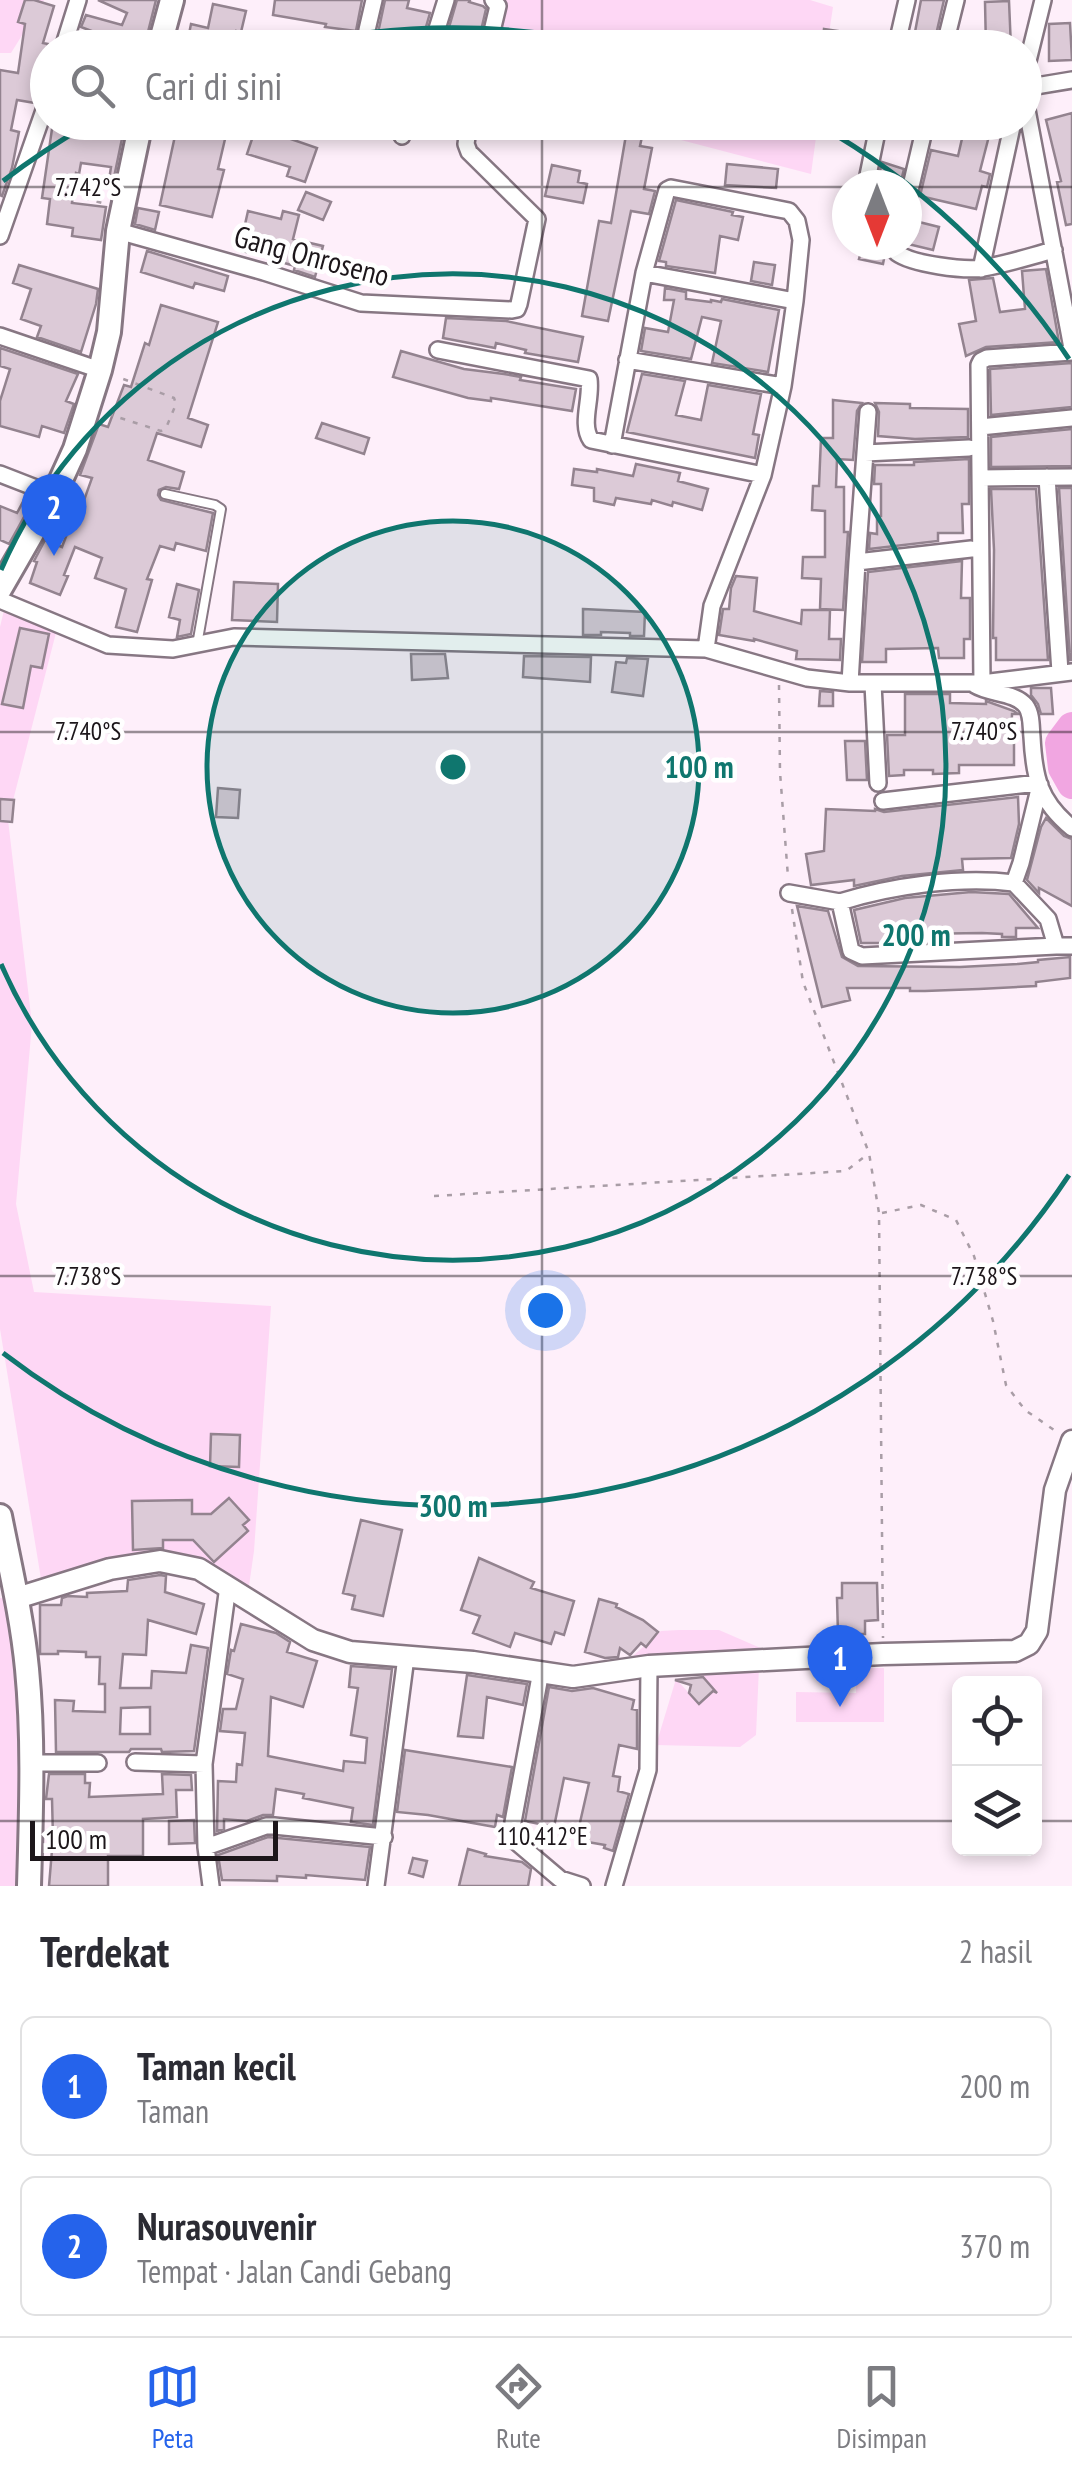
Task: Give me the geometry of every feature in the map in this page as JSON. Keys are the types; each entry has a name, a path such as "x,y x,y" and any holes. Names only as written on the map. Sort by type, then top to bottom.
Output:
{"main road":[{"path":"164,30 172,0"},
{"path":"0,589 54,494 75,448 100,370 109,332 118,231 137,140"},
{"path":"0,1516 17,1598 28,1685 28,1886"}],"street":[{"path":"69,30 78,0"},
{"path":"367,30 374,0"},
{"path":"437,30 446,0"},
{"path":"492,30 498,6 493,0"},
{"path":"900,30 907,0"},
{"path":"948,30 956,0"},
{"path":"1036,30 1044,0"},
{"path":"1042,87 1072,80"},
{"path":"0,236 34,140"},
{"name":"Gang Onroseno","path":"118,231 361,303 512,310 519,304 537,219 469,152 467,140"},
{"path":"869,170 876,140"},
{"path":"915,170 922,140"},
{"path":"981,269 1009,140"},
{"path":"1032,140 1072,350 981,360 977,683 978,688 1014,698 1026,706 1038,784 1072,828"},
{"path":"612,445 644,273 666,190 789,211 797,221 800,240 784,386 763,475 712,606 706,649"},
{"path":"911,260 981,269 1054,250"},
{"path":"644,273 795,301"},
{"path":"0,336 100,370"},
{"path":"438,350 589,379 585,430 591,440 763,475"},
{"path":"628,360 784,386"},
{"path":"850,683 868,412"},
{"path":"980,427 1072,418"},
{"path":"866,453 969,448"},
{"path":"0,474 54,494"},
{"path":"982,478 1072,478"},
{"path":"0,600 108,645 173,649 234,636 706,649 807,678 873,684 977,683 1066,672 1047,478"},
{"path":"857,562 971,549"},
{"path":"873,684 878,783"},
{"path":"883,801 1038,784"},
{"path":"1014,883 1038,784"},
{"path":"790,893 840,902 892,889 979,880 1014,883 1048,919 1064,946 857,955 851,951 840,902"},
{"path":"17,1598 110,1568 160,1561 199,1569 313,1640 350,1652 474,1662 573,1678 650,1666 1014,1650 1029,1644 1036,1632 1055,1490 1071,1441"},
{"path":"211,1886 204,1764 228,1586"},
{"path":"376,1886 406,1657"},
{"path":"614,1886 648,1770 650,1666"},
{"path":"541,1671 511,1833 514,1840 560,1879 582,1886"},
{"path":"135,1762 204,1764"},
{"path":"30,1763 98,1763"},
{"path":"206,1848 266,1826 384,1836"}],"lane":[{"path":"165,494 220,509 196,646"}],"path":[{"path":"88,408 161,430 166,428 176,404 174,398 100,370"},
{"path":"778,670 780,772 790,893 803,982 869,1153 879,1213 883,1654"},
{"path":"434,1196 846,1171 869,1153"},
{"path":"879,1213 920,1205 956,1220 974,1256 994,1322 1006,1385 1025,1410 1071,1441"}],"shaded area":[{"path":"0,0 44,0 11,53 0,53"},
{"path":"505,0 810,0 833,7 830,30 498,30"},
{"path":"681,140 816,140 811,174"},
{"path":"5,606 59,621 8,820 32,1024 16,1204 34,1292 271,1306 249,1586 213,1564 165,1557 42,1585 0,1329 0,627"},
{"path":"0,1598 28,1601 36,1886 0,1886"},
{"path":"719,1630 772,1653 671,1662 633,1656 661,1631"},
{"path":"692,1665 759,1667 756,1735 740,1747 656,1745 676,1679 699,1704 714,1690"},
{"path":"856,1668 884,1668 884,1722 796,1722 796,1692 856,1693"}],"building":[{"path":"25,0 54,6 47,30 30,30 30,102 17,100 11,130 19,132 2,196 0,70 18,73 25,24 18,22"},
{"path":"98,0 156,0 148,30 81,27 86,15 122,25 127,13"},
{"path":"275,0 362,0 356,30 273,15"},
{"path":"385,0 409,0 407,8 430,13 425,30 379,30"},
{"path":"457,0 470,0 486,9 481,30 448,30"},
{"path":"921,0 944,0 937,30 915,30"},
{"path":"1009,1 1010,30 986,30 985,2"},
{"path":"213,4 246,11 241,30 190,30 191,24 208,28"},
{"path":"1070,23 1072,60 1049,61 1049,24"},
{"path":"1072,113 1072,224 1066,225 1057,182 1061,181 1046,120"},
{"path":"50,140 122,140 112,187 108,187 111,167 81,163 79,174 76,173 72,203 106,207 101,240 72,236 73,228 47,224 50,199 42,198"},
{"path":"174,140 225,140 218,169 224,170 212,217 160,205"},
{"path":"252,140 294,140 317,148 305,182 287,176 290,167 247,154"},
{"path":"625,140 641,140 640,146 652,148 644,189 655,191 649,214 631,211 608,321 582,316 599,221 611,223"},
{"path":"962,140 988,140 980,171 990,174 976,209 922,196 931,150 958,156"},
{"path":"882,162 904,169 904,170 880,170"},
{"path":"727,164 778,169 776,188 725,185"},
{"path":"552,165 580,171 578,182 587,184 583,203 545,196"},
{"path":"306,192 331,202 323,220 298,210"},
{"path":"676,200 743,217 738,240 720,236 715,273 666,266 666,262 659,261"},
{"path":"138,208 159,212 155,230 135,224"},
{"path":"248,211 281,219 283,211 299,215 293,239 323,246 315,277 277,259 242,251"},
{"path":"922,223 939,227 933,250 922,247"},
{"path":"147,251 228,276 224,291 195,283 193,288 141,272"},
{"path":"754,262 775,265 772,285 751,281"},
{"path":"19,265 98,289 81,352 37,337 41,326 21,319 31,289 13,283"},
{"path":"1046,269 1059,342 986,347 966,356 959,324 976,321 969,280 993,278 1000,312 1025,309 1022,271"},
{"path":"665,288 686,292 686,299 722,299 779,310 768,372 712,363 721,321 702,317 691,359 641,351 645,328 668,332 674,300 664,300"},
{"path":"161,305 218,322 188,418 208,425 201,447 157,433 148,460 184,472 179,489 159,490 161,500 213,513 206,551 176,543 174,550 160,546 147,579 152,580 137,632 116,627 126,589 95,578 102,558 75,547 60,595 30,583 37,562 34,561 45,540 62,547 78,505 82,506 92,478 80,475 99,424 108,427 124,385 131,387"},
{"path":"446,318 506,321 583,337 578,362 525,353 526,350 496,343 495,348 443,338"},
{"path":"0,348 78,374 66,401 74,404 64,433 42,426 39,437 0,426 0,401 10,369 0,366"},
{"path":"401,351 464,369 576,389 572,411 468,398 393,377"},
{"path":"1072,363 1072,407 991,415 990,369"},
{"path":"642,374 685,381 676,415 701,420 708,385 761,394 753,434 759,435 755,458 627,432"},
{"path":"833,400 862,403 857,411 853,460 837,459 836,487 844,487 844,532 848,532 843,610 820,609 821,579 802,578 803,557 825,557 825,511 812,510 813,486 819,486 821,438 833,438"},
{"path":"875,403 968,409 968,437 878,436 879,412"},
{"path":"322,423 369,438 364,454 316,438"},
{"path":"1072,429 1072,466 991,467 991,437"},
{"path":"969,459 969,504 962,504 963,533 938,533 938,541 869,549 870,533 877,534 877,516 881,516 881,484 874,484 875,465"},
{"path":"636,464 680,473 678,481 708,489 702,510 652,500 651,504 616,498 614,505 594,501 594,488 572,485 574,469 633,476"},
{"path":"1059,488 1072,488 1072,660 1070,660"},
{"path":"991,489 1036,489 1048,660 996,660"},
{"path":"26,496 34,499 9,544 0,540 0,506 17,513"},
{"path":"962,561 961,598 970,598 970,639 964,639 964,658 939,658 938,648 886,649 886,662 862,662 868,572"},
{"path":"736,576 757,578 754,611 801,624 802,610 830,610 829,639 841,639 840,660 796,659 797,651 754,639 719,635 723,609 729,609"},
{"path":"234,582 278,584 277,622 232,620"},
{"path":"177,584 199,590 191,634 177,637 180,620 169,617"},
{"path":"583,609 645,612 644,636 601,632 583,635"},
{"path":"20,628 49,634 42,668 31,666 23,708 2,704"},
{"path":"411,654 445,654 448,678 412,680"},
{"path":"524,656 591,657 590,682 523,677"},
{"path":"627,658 648,659 643,696 612,692 616,662 626,663"},
{"path":"1031,688 1051,688 1053,714 1041,714"},
{"path":"820,691 833,692 833,706 819,706"},
{"path":"905,694 950,694 950,703 986,701 1014,711 1018,714 1012,714 1014,765 959,765 959,773 904,770 904,775 889,776 887,735 905,735"},
{"path":"845,741 865,741 867,780 847,780"},
{"path":"218,788 240,790 238,818 216,817"},
{"path":"1018,797 1019,824 1011,858 962,859 963,870 854,886 854,880 811,885 806,854 824,851 826,809 884,812"},
{"path":"0,799 14,800 12,822 0,821"},
{"path":"1046,818 1072,839 1072,906 1039,888 1039,893 1027,880"},
{"path":"971,892 1009,894 1038,928 1016,928 1016,937 915,934 895,935 895,943 861,943 854,910 905,898"},
{"path":"797,906 828,911 842,957 858,966 960,967 1070,957 1070,978 1036,982 1036,986 979,989 847,988 850,1000 822,1007"},
{"path":"211,1434 240,1435 239,1467 210,1466"},
{"path":"229,1498 249,1520 243,1525 248,1531 214,1562 193,1540 163,1540 163,1548 133,1550 132,1501 192,1500 192,1514 211,1514"},
{"path":"361,1520 402,1530 383,1616 352,1609 355,1596 343,1593"},
{"path":"479,1558 534,1582 531,1588 574,1601 564,1635 555,1632 551,1644 515,1633 510,1647 473,1633 480,1616 461,1610"},
{"path":"166,1576 165,1592 204,1604 196,1634 148,1620 146,1655 123,1654 120,1688 151,1688 152,1671 186,1673 191,1645 208,1648 194,1751 56,1752 55,1700 74,1701 73,1711 105,1712 105,1684 99,1684 100,1657 86,1657 86,1652 40,1654 40,1605 61,1605 62,1598 68,1596 127,1591 128,1580","holes":["150,1707 150,1734 120,1734 121,1708"]},
{"path":"842,1583 877,1583 878,1620 865,1621 865,1634 838,1634 837,1598 842,1598"},
{"path":"599,1599 617,1604 616,1607 658,1632 646,1647 641,1643 630,1655 620,1648 618,1657 585,1652"},
{"path":"241,1624 276,1633 290,1642 287,1652 317,1661 303,1707 271,1697 268,1756 343,1771 344,1761 365,1763 367,1738 351,1735 358,1688 349,1687 351,1666 392,1669 373,1825 351,1822 353,1808 276,1789 273,1815 247,1821 224,1819 224,1829 217,1831 218,1781 236,1782 237,1764 242,1765 245,1733 220,1731 223,1709 236,1709 243,1679 227,1674"},
{"path":"467,1675 527,1684 523,1705 487,1697 483,1738 458,1736"},
{"path":"703,1677 717,1693 713,1691 699,1704 689,1693 691,1685 675,1680"},
{"path":"549,1687 572,1691 593,1688 634,1700 637,1749 619,1745 613,1776 620,1777 618,1791 629,1794 613,1851 605,1845 576,1840 589,1783 564,1778 554,1827 525,1821"},
{"path":"405,1750 512,1767 503,1817 497,1815 495,1827 397,1812"},
{"path":"49,1774 85,1774 85,1783 90,1783 89,1797 163,1794 162,1774 191,1775 192,1790 176,1790 177,1817 143,1819 143,1856 108,1856 108,1886 49,1886 53,1838 52,1799 46,1799"},
{"path":"194,1820 195,1843 169,1844 169,1821"},
{"path":"268,1837 370,1847 365,1880 306,1875 277,1876 277,1881 222,1880 218,1855"},
{"path":"468,1849 522,1862 531,1869 528,1886 459,1886"},
{"path":"413,1858 427,1861 423,1877 409,1873"}],"waterway":[{"path":"1072,727 1060,743 1063,768 1072,784"}],"place":[{"name":"Nurasouvenir","path":"54,556"},
{"name":"Taman kecil","path":"840,1707"}]}
